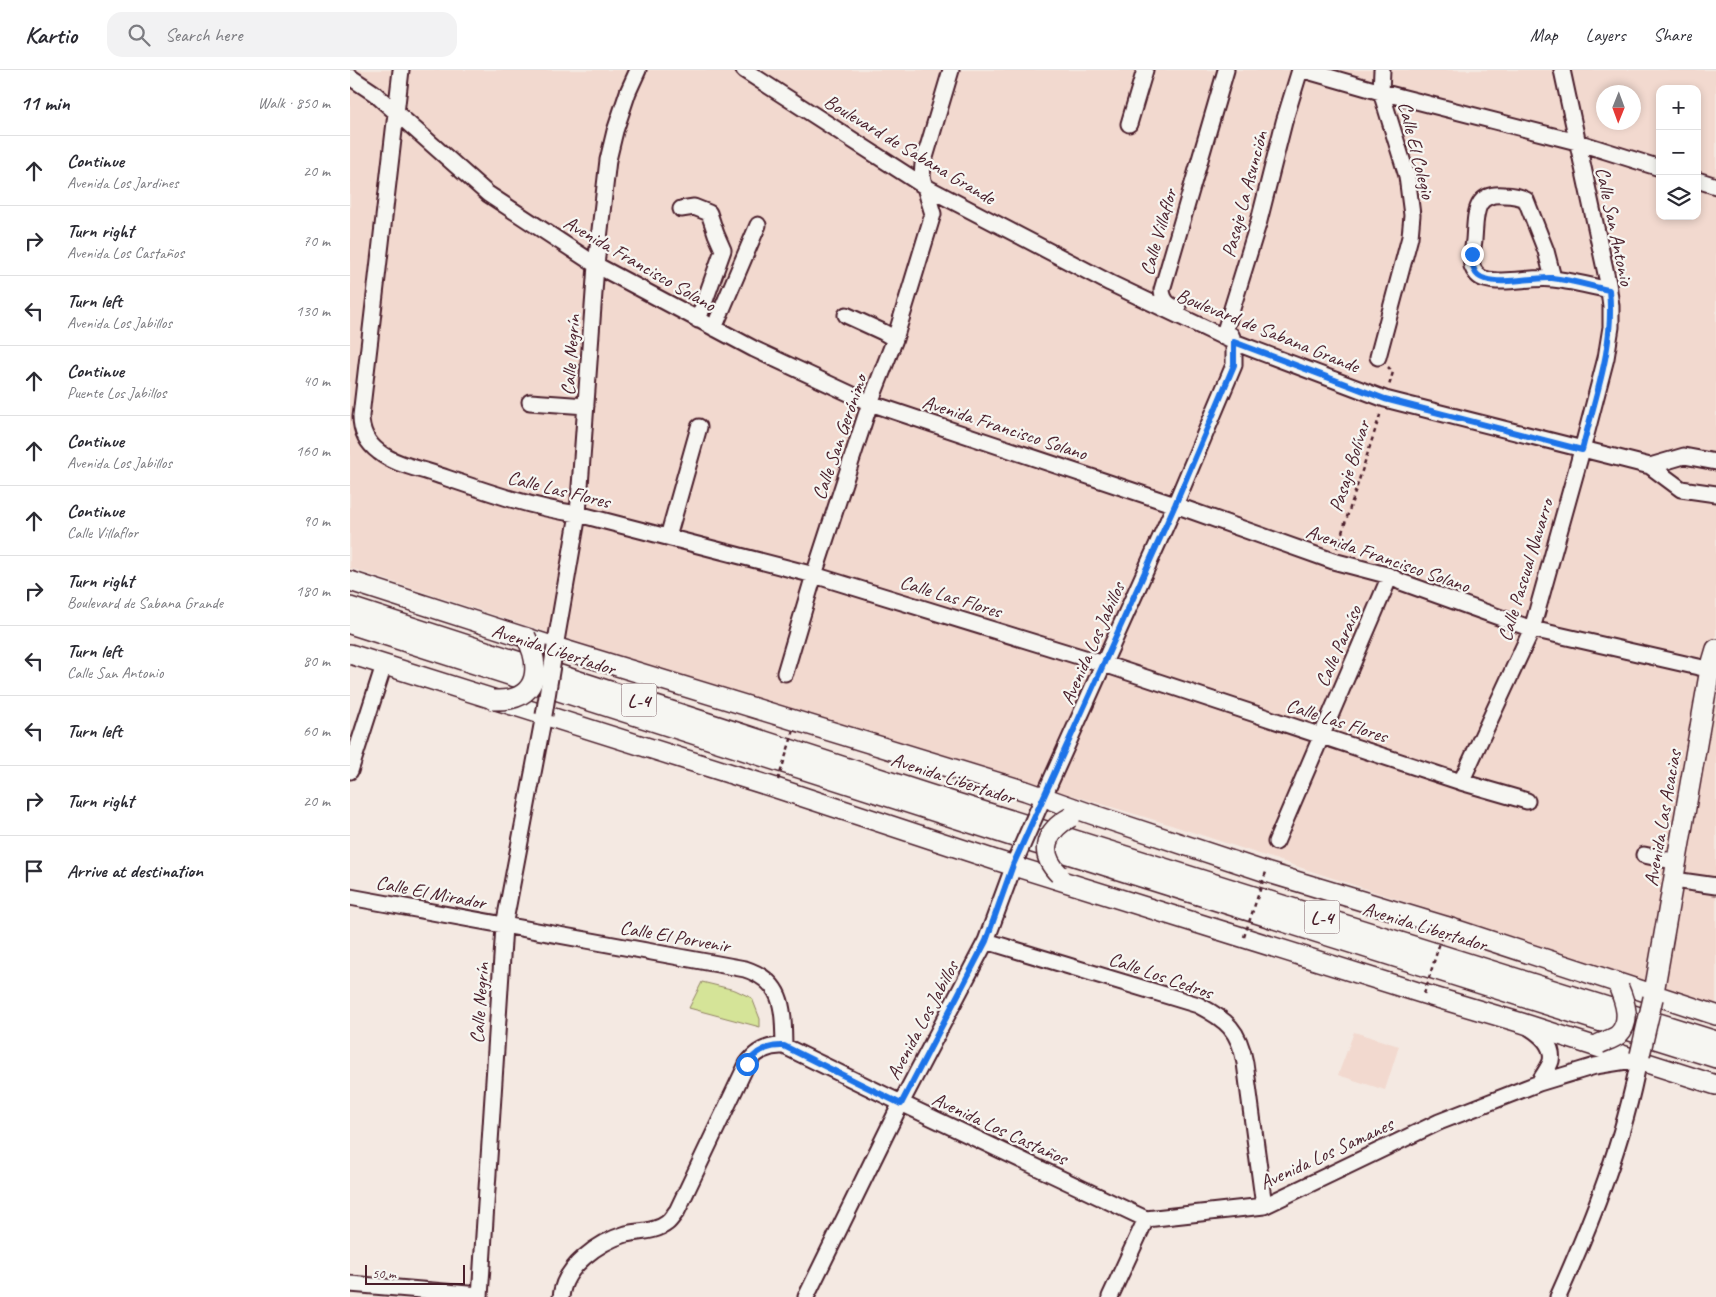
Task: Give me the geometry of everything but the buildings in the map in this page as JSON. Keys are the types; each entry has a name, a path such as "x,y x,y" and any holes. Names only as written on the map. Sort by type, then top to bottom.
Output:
{"main road":[{"name":"Avenida Libertador","path":"350,581 1042,801 1091,814 1266,872 1445,926 1618,985 1716,1015"},
{"name":"Avenida Libertador","path":"350,607 928,794 1716,1041"},
{"name":"Avenida Libertador","path":"350,624 986,828 1716,1058"},
{"name":"L-4","path":"494,700 515,698 528,689 533,681 536,664 535,657 526,637"},
{"name":"Avenida Las Acacias","path":"1639,1057 1654,996 1716,650"},
{"name":"L-4","path":"350,654 1015,861 1424,994 1639,1057 1716,1085"},
{"name":"L-4","path":"1066,878 1051,866 1047,858 1048,841 1055,827 1071,817 1091,814"},
{"path":"1596,1045 1619,1034 1624,1027 1626,1010 1618,985"}],"street":[{"path":"395,113 401,70"},
{"name":"Calle Negrín","path":"480,1296 504,926 544,715 578,514 596,266 608,160 614,131 638,70"},
{"name":"Boulevard de Sabana Grande","path":"744,70 924,186 1110,284 1234,342 1385,399 1650,466 1681,489 1716,494"},
{"path":"924,186 922,177 923,164 951,70"},
{"path":"1128,124 1145,70"},
{"name":"Calle Villaflor","path":"1226,70 1162,290 1162,296 1170,306 1226,328"},
{"name":"Pasaje La Asunción","path":"1226,328 1259,221 1284,122 1300,70"},
{"path":"1304,70 1577,142 1656,167"},
{"name":"Calle El Colegio","path":"1378,356 1410,237 1412,215 1407,176 1382,92 1382,70"},
{"name":"Calle San Antonio","path":"1562,70 1609,290 1611,327 1606,358 1582,450"},
{"name":"Avenida Francisco Solano","path":"350,76 374,93 488,194 596,266 754,349 870,403 1175,505 1333,561 1390,576 1532,629 1713,670"},
{"name":"Calle Las Flores","path":"395,113 361,416 364,436 380,453 398,462 512,500 578,514 814,575 1104,664 1461,782 1527,801"},
{"path":"1701,181 1716,186"},
{"name":"Calle San Gerónimo","path":"785,673 814,575 870,403 895,339 933,214 924,186"},
{"path":"1553,278 1546,251 1526,200 1520,196 1493,194 1485,197 1481,202 1476,217 1472,266 1476,274 1484,279 1504,281 1553,278 1609,290"},
{"path":"681,209 694,206 709,213 723,250 698,320"},
{"path":"714,328 758,225"},
{"path":"846,315 895,339"},
{"path":"1175,505 1234,365 1234,342 1226,328"},
{"path":"530,402 586,406"},
{"path":"668,537 699,427"},
{"name":"Calle Pascual Navarro","path":"1461,782 1532,629 1582,450"},
{"name":"Boulevard de Sabana Grande","path":"1650,466 1684,456 1716,462"},
{"name":"Avenida Los Jabillos","path":"806,1297 901,1104 986,941 1015,861 1175,505"},
{"name":"Calle Paraíso","path":"1276,842 1390,576"},
{"path":"350,771 384,665"},
{"path":"1644,856 1676,871 1716,886"},
{"name":"Calle El Mirador","path":"350,898 504,926"},
{"name":"Calle El Porvenir","path":"504,926 756,972 764,977 774,988 780,1001 783,1017 784,1046"},
{"name":"Calle Los Cedros","path":"986,941 1198,1005 1215,1014 1233,1028 1244,1056 1264,1206"},
{"path":"1522,1022 1542,1036 1550,1048 1551,1060 1539,1083"},
{"path":"561,1297 569,1276 581,1261 595,1250 607,1242 626,1234 649,1231 667,1223 677,1211 747,1064 754,1054 767,1047 784,1046"},
{"name":"Avenida Los Castaños","path":"784,1046 901,1104 1146,1219"},
{"path":"1558,1297 1588,1230 1613,1157 1634,1084 1639,1057"},
{"name":"Avenida Los Samanes","path":"1146,1219 1264,1206 1439,1122 1539,1083 1595,1066 1639,1057"},
{"path":"1110,1297 1146,1219"},
{"path":"350,1284 480,1296"}],"path":[{"name":"Pasaje Bolívar","path":"1333,561 1393,372 1378,356"},
{"path":"778,780 794,730"},
{"path":"1244,936 1266,872"},
{"path":"1424,994 1445,926"}],"shaded area":[{"path":"350,70 1716,70 1716,1004 1168,824 743,696 350,568"},
{"path":"1354,1032 1399,1046 1385,1090 1338,1075"}],"green space":[{"path":"702,982 735,990 752,998 760,1019 760,1027 689,1008"}],"route":[{"path":"747,1064 754,1054 767,1047 784,1046 901,1104 986,941 1013,865 1175,505 1234,365 1234,342 1385,399 1582,450 1606,358 1611,327 1609,290 1553,278 1504,281 1484,279 1476,274 1472,266 1472,254"}]}
